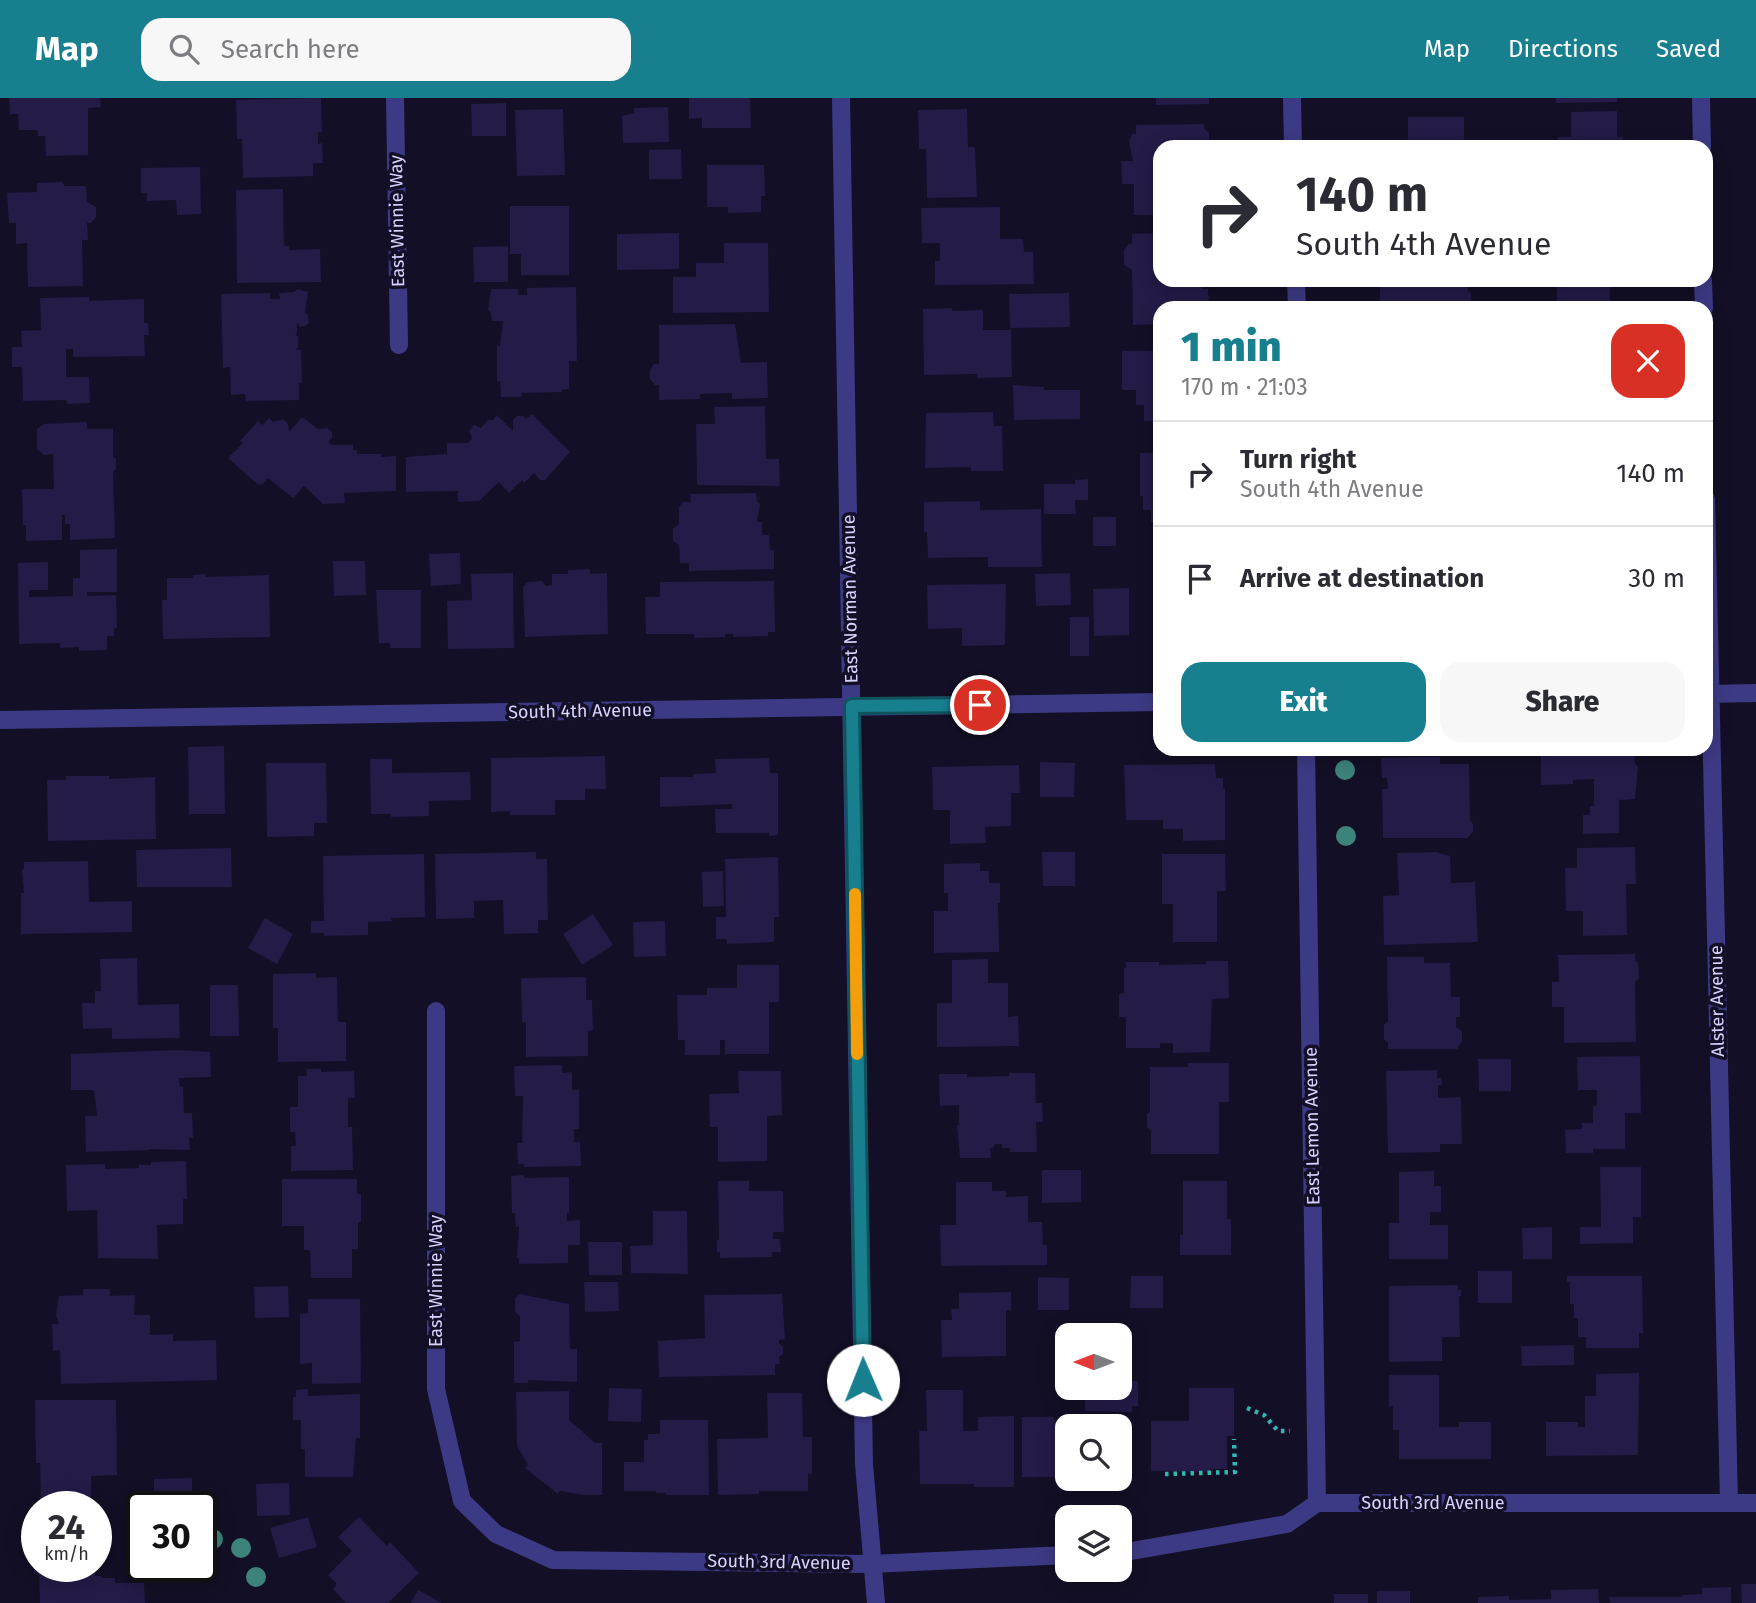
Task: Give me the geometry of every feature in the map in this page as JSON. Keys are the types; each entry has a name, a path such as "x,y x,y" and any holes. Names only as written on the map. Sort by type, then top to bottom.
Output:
{"street":[{"name":"East Winnie Way","path":"395,98 399,345"},
{"name":"East Norman Avenue","path":"841,98 864,1464 876,1603"},
{"path":"1292,98 1293,140"},
{"path":"1701,98 1702,140"},
{"path":"1713,694 1756,693"},
{"name":"South 4th Avenue","path":"0,720 1153,702"},
{"name":"East Lemon Avenue","path":"1306,756 1317,1503"},
{"name":"Alster Avenue","path":"1710,756 1729,1503"},
{"name":"East Winnie Way","path":"436,1011 436,1389 462,1501 496,1534"},
{"path":"1132,1551 1287,1524 1317,1503"},
{"name":"South 3rd Avenue","path":"1317,1503 1756,1503"},
{"name":"South 3rd Avenue","path":"496,1534 553,1560 871,1564 1055,1556"}],"path":[{"path":"1247,1408 1265,1415 1278,1431 1290,1431"},
{"path":"1165,1474 1235,1472 1234,1439"}],"building":[{"path":"9,98 100,98 101,107 88,108 88,155 46,156 45,136 38,136 37,130 19,130 18,114 10,114"},
{"path":"321,98 322,132 318,132 318,144 322,143 323,163 313,163 313,176 243,178 242,139 237,139 236,100"},
{"path":"689,98 750,98 751,128 702,128 702,118 689,119"},
{"path":"1156,98 1209,98 1209,104 1156,105"},
{"path":"1556,98 1617,98 1617,102 1556,103"},
{"path":"506,103 506,136 472,136 471,104"},
{"path":"668,107 669,142 623,143 622,116 634,113 634,108"},
{"path":"563,109 565,175 517,176 515,110"},
{"path":"967,109 968,147 975,147 977,197 927,198 926,149 919,149 918,110"},
{"path":"1617,111 1617,137 1623,137 1623,140 1558,140 1558,137 1571,137 1571,112"},
{"path":"1408,117 1464,117 1464,140 1408,140"},
{"path":"1204,124 1204,129 1209,132 1209,140 1153,140 1153,215 1134,215 1134,184 1122,184 1121,161 1133,161 1129,141 1132,134 1136,134 1136,125"},
{"path":"681,149 682,179 649,179 649,150"},
{"path":"707,165 764,165 765,196 761,196 761,212 728,213 728,207 707,207"},
{"path":"200,167 201,214 177,215 176,200 147,201 147,193 141,193 141,168"},
{"path":"63,182 64,186 86,186 87,202 96,207 96,217 91,223 87,223 88,240 82,240 83,286 28,287 27,243 16,244 16,223 9,223 7,193 37,192 37,183"},
{"path":"283,189 284,246 289,246 289,250 320,249 321,282 237,283 236,190"},
{"path":"510,206 569,206 569,275 521,275 521,254 510,254"},
{"path":"1000,207 1000,239 1023,239 1024,252 1033,252 1034,284 935,285 935,261 940,261 940,243 922,243 921,208"},
{"path":"679,233 679,269 617,270 617,234"},
{"path":"1153,233 1153,287 1202,287 1208,289 1209,301 1153,301 1153,324 1133,325 1132,270 1124,265 1124,250 1132,244 1132,234"},
{"path":"724,243 768,243 769,312 673,313 673,277 696,277 696,263 724,263"},
{"path":"508,246 508,282 474,282 473,247"},
{"path":"576,287 577,361 569,361 569,389 562,392 521,393 522,397 501,397 500,381 497,381 497,346 500,346 503,321 492,321 488,310 491,289 518,289 518,295 527,295 527,288"},
{"path":"1380,287 1468,287 1471,293 1471,301 1380,301"},
{"path":"1557,287 1610,287 1610,301 1557,301"},
{"path":"298,289 308,292 305,313 309,323 299,327 297,324 295,333 298,337 298,348 295,350 301,350 302,383 299,383 299,400 246,401 245,394 231,395 230,367 223,368 221,294 270,293 270,299 280,299 279,293 294,292"},
{"path":"1069,293 1070,327 1010,328 1009,294"},
{"path":"89,297 89,301 144,299 144,323 148,323 149,335 144,335 145,356 73,357 73,349 66,349 66,377 89,377 90,403 67,404 66,400 23,401 22,367 12,367 12,347 22,347 21,331 41,330 40,298"},
{"path":"952,308 952,311 983,310 983,330 1011,330 1012,377 977,378 977,374 924,375 923,309"},
{"path":"735,324 741,363 767,362 768,398 732,399 732,393 700,394 700,399 659,400 659,385 655,385 650,379 650,370 654,364 659,364 659,325"},
{"path":"1122,351 1153,351 1153,421 1144,421 1144,405 1136,405 1136,390 1122,390"},
{"path":"1013,385 1044,387 1044,390 1080,390 1080,419 1014,420"},
{"path":"765,406 766,459 779,459 780,486 697,485 696,424 715,424 714,407"},
{"path":"993,412 994,426 1002,426 1003,471 971,471 971,467 925,468 926,413"},
{"path":"532,414 570,452 545,480 540,480 534,473 509,493 499,482 479,501 458,502 458,491 406,492 406,457 447,454 447,443 468,443 472,438 469,431 474,425 481,428 497,415 513,431 513,420 517,416 526,419"},
{"path":"302,417 318,429 327,428 332,432 332,438 328,442 332,445 353,445 357,454 396,456 396,491 344,493 345,503 323,504 304,486 293,498 268,478 262,485 257,484 228,458 243,443 240,441 258,421 262,425 269,418 273,422 283,419 288,424 289,432"},
{"path":"87,422 87,429 113,429 113,457 116,459 116,469 113,472 115,538 70,540 70,524 65,524 65,515 62,515 62,540 26,541 22,489 54,489 53,454 44,455 37,449 37,429 44,424"},
{"path":"1140,453 1153,453 1153,522 1151,510 1143,510 1143,496 1140,496"},
{"path":"1088,479 1088,500 1075,500 1076,514 1044,514 1044,484 1075,484 1075,480"},
{"path":"756,493 760,504 757,522 762,522 762,535 769,535 770,550 774,550 774,569 689,571 689,563 680,563 679,545 673,541 673,529 679,524 679,507 683,502 691,502 690,494"},
{"path":"980,501 980,510 1041,509 1042,567 988,567 988,557 928,558 927,532 924,532 924,502"},
{"path":"1093,517 1116,517 1116,546 1093,546"},
{"path":"117,549 117,592 87,592 87,596 116,595 117,628 114,628 114,636 107,636 107,650 79,651 79,647 60,648 60,643 19,644 18,563 48,562 48,590 29,590 29,597 73,596 73,578 80,578 80,550"},
{"path":"460,553 461,584 431,586 429,554"},
{"path":"333,561 365,561 366,595 334,596"},
{"path":"590,569 590,574 607,573 608,634 525,637 523,587 528,582 542,581 546,586 552,585 552,574"},
{"path":"513,573 514,648 448,649 447,601 472,600 471,574"},
{"path":"1070,573 1071,605 1036,606 1035,574"},
{"path":"206,574 206,577 269,575 270,637 163,639 162,600 167,600 167,578 193,578 193,575"},
{"path":"774,581 775,632 768,632 768,636 733,637 733,634 725,634 725,637 694,638 694,634 646,634 645,597 660,597 660,582"},
{"path":"1006,584 1005,645 962,646 962,628 928,629 927,585"},
{"path":"1129,588 1129,635 1094,636 1093,589"},
{"path":"376,590 421,590 421,648 390,648 390,643 379,643"},
{"path":"1070,617 1089,617 1089,656 1070,656"},
{"path":"224,746 225,814 189,814 188,747"},
{"path":"605,756 606,789 585,789 585,800 555,800 555,815 510,815 510,811 491,812 491,758"},
{"path":"1541,756 1634,756 1635,764 1638,766 1635,799 1619,800 1619,833 1583,834 1583,815 1590,815 1590,806 1594,806 1594,779 1573,780 1573,784 1541,785"},
{"path":"1440,757 1440,764 1469,764 1470,820 1473,832 1467,838 1383,838 1382,789 1388,789 1387,778 1382,778 1381,758"},
{"path":"769,758 770,773 778,773 778,835 716,833 715,809 732,809 732,804 660,807 660,777 693,777 693,774 716,773 715,759"},
{"path":"370,759 392,759 392,773 470,772 471,800 429,801 429,816 391,817 391,814 371,814"},
{"path":"1040,762 1075,763 1074,797 1040,797"},
{"path":"266,763 326,763 327,823 314,823 314,836 267,837"},
{"path":"1215,764 1216,778 1223,778 1225,789 1225,840 1183,841 1183,829 1163,829 1163,820 1126,820 1124,765"},
{"path":"1019,765 1020,793 1011,793 1011,826 985,827 986,843 950,844 950,810 933,810 932,767"},
{"path":"66,776 109,776 109,779 155,777 156,839 48,841 47,780 66,780"},
{"path":"1635,847 1636,884 1626,884 1627,935 1583,936 1583,911 1566,911 1565,868 1577,868 1577,848"},
{"path":"231,848 232,887 137,887 136,850"},
{"path":"536,852 536,859 547,859 548,920 538,920 538,933 504,934 503,900 474,901 474,918 436,919 435,854"},
{"path":"1042,852 1075,852 1075,886 1043,886"},
{"path":"1436,852 1450,856 1451,883 1475,882 1478,942 1384,945 1383,896 1399,895 1397,853"},
{"path":"424,854 425,917 368,922 368,935 324,936 324,933 311,933 311,921 324,921 323,856"},
{"path":"1162,854 1225,854 1226,891 1217,891 1217,942 1173,942 1173,904 1162,904"},
{"path":"778,857 779,917 774,917 774,942 727,944 727,939 716,939 716,917 726,917 725,859"},
{"path":"88,861 89,902 132,901 132,932 21,934 24,862"},
{"path":"980,863 980,871 989,871 989,883 1000,883 999,952 934,953 934,911 948,911 948,893 944,893 944,864"},
{"path":"723,871 724,906 703,907 702,872"},
{"path":"593,914 613,945 582,965 563,934"},
{"path":"265,918 293,934 277,964 248,948"},
{"path":"665,921 666,956 634,957 633,922"},
{"path":"1635,954 1639,978 1635,982 1636,1042 1564,1043 1564,1007 1552,1007 1552,982 1559,982 1558,955"},
{"path":"1387,957 1424,957 1424,963 1450,963 1451,997 1460,997 1460,1017 1456,1017 1456,1027 1462,1031 1462,1041 1457,1049 1388,1049 1388,1042 1384,1039 1384,1025 1388,1022"},
{"path":"137,958 138,1005 179,1004 180,1038 112,1039 112,1028 83,1029 82,1003 95,1003 95,991 101,991 100,959"},
{"path":"988,959 988,983 1008,983 1008,1017 1018,1016 1019,1046 937,1047 937,1003 952,1003 952,960"},
{"path":"1206,961 1228,961 1229,998 1212,999 1210,1052 1173,1053 1173,1043 1160,1043 1160,1048 1126,1048 1126,1017 1119,1017 1119,994 1124,993 1126,962 1159,962 1159,965 1206,964"},
{"path":"737,965 779,965 779,1002 769,1002 769,1054 725,1054 725,1040 720,1040 720,1055 685,1055 685,1040 678,1040 677,995 707,995 707,988 737,988"},
{"path":"316,973 316,978 337,977 338,1022 346,1022 346,1061 278,1062 278,1028 273,1028 273,974"},
{"path":"586,977 586,1000 592,1000 593,1030 588,1031 588,1056 526,1057 526,1022 522,1022 521,978"},
{"path":"210,985 238,985 239,1036 210,1036"},
{"path":"177,1050 210,1052 211,1077 179,1078 180,1087 183,1087 184,1113 192,1113 193,1138 189,1138 190,1150 86,1152 85,1116 97,1116 94,1090 71,1090 71,1054"},
{"path":"1640,1056 1641,1113 1625,1113 1625,1149 1593,1149 1593,1153 1566,1153 1565,1130 1582,1129 1582,1123 1593,1123 1593,1106 1597,1106 1597,1090 1578,1090 1577,1057"},
{"path":"1478,1059 1511,1059 1511,1091 1479,1091"},
{"path":"1188,1063 1229,1063 1229,1102 1219,1102 1219,1154 1151,1154 1151,1130 1147,1127 1147,1114 1150,1112 1150,1067 1188,1067"},
{"path":"562,1065 562,1073 572,1072 572,1090 579,1090 579,1129 574,1129 574,1142 580,1142 581,1166 524,1167 524,1164 518,1164 517,1143 522,1143 523,1096 515,1096 514,1066"},
{"path":"306,1069 321,1069 321,1072 354,1071 355,1098 348,1098 353,1170 291,1171 291,1146 296,1146 295,1132 290,1132 290,1107 298,1107 298,1076 307,1076"},
{"path":"1437,1070 1437,1078 1441,1078 1442,1085 1438,1085 1438,1098 1461,1097 1462,1144 1440,1144 1440,1152 1388,1153 1386,1071"},
{"path":"738,1071 781,1071 782,1115 767,1116 767,1161 718,1162 718,1127 710,1127 709,1094 739,1093"},
{"path":"1009,1073 1035,1073 1036,1103 1042,1103 1043,1122 1036,1122 1037,1152 1010,1152 1010,1148 995,1144 990,1148 991,1158 960,1158 957,1125 959,1105 940,1106 939,1074 967,1074 967,1077 1009,1076"},
{"path":"186,1161 187,1199 183,1199 183,1224 157,1225 158,1259 98,1258 97,1210 67,1211 66,1165 105,1164 105,1169 139,1168 139,1165 151,1165 151,1162"},
{"path":"1600,1167 1641,1167 1641,1217 1633,1217 1633,1243 1580,1244 1580,1227 1601,1227"},
{"path":"1042,1170 1081,1170 1081,1202 1042,1203"},
{"path":"1434,1171 1434,1186 1441,1186 1441,1212 1430,1212 1430,1225 1448,1225 1448,1259 1389,1259 1389,1223 1399,1223 1399,1172"},
{"path":"524,1175 524,1178 569,1177 567,1221 580,1220 580,1245 568,1245 568,1263 519,1264 519,1227 516,1227 515,1213 512,1213 511,1176"},
{"path":"282,1179 357,1179 357,1194 361,1194 361,1222 358,1222 358,1249 352,1249 352,1278 311,1278 310,1250 304,1250 304,1226 282,1226"},
{"path":"718,1181 749,1181 749,1191 783,1191 784,1232 773,1232 773,1239 780,1239 781,1252 772,1252 772,1257 720,1258 720,1252 717,1252"},
{"path":"1183,1181 1227,1181 1231,1255 1180,1255 1180,1235 1183,1235"},
{"path":"956,1182 992,1182 992,1191 1006,1191 1006,1197 1028,1196 1028,1222 1042,1222 1043,1245 1047,1245 1047,1265 941,1266 940,1225 956,1225"},
{"path":"653,1211 687,1211 688,1274 631,1273 630,1246 653,1245"},
{"path":"1552,1227 1552,1259 1523,1259 1522,1228"},
{"path":"588,1242 622,1242 622,1275 589,1275"},
{"path":"1478,1271 1512,1271 1512,1303 1478,1303"},
{"path":"1131,1276 1163,1276 1163,1308 1130,1308"},
{"path":"1567,1276 1642,1276 1643,1333 1639,1333 1639,1348 1586,1348 1586,1337 1578,1337 1578,1318 1574,1318 1574,1304 1570,1304 1570,1282 1567,1282"},
{"path":"1038,1277 1069,1278 1069,1310 1038,1310"},
{"path":"584,1282 618,1282 619,1311 585,1312"},
{"path":"1458,1285 1458,1290 1461,1290 1460,1337 1442,1337 1442,1361 1389,1362 1389,1286"},
{"path":"288,1286 289,1317 255,1318 254,1287"},
{"path":"83,1289 110,1289 110,1296 135,1295 134,1315 150,1315 150,1335 173,1334 173,1341 216,1340 217,1380 61,1384 60,1350 53,1351 52,1324 59,1324 56,1315 59,1296 83,1295"},
{"path":"1011,1292 1011,1310 1006,1310 1006,1356 942,1357 941,1320 952,1320 951,1309 959,1309 959,1293"},
{"path":"520,1294 569,1304 570,1349 577,1349 577,1382 528,1380 528,1383 514,1383 514,1342 520,1341 520,1316 515,1312 515,1299"},
{"path":"782,1294 785,1339 779,1340 783,1354 779,1357 780,1364 775,1364 775,1375 659,1377 658,1341 705,1338 704,1295"},
{"path":"308,1299 360,1299 361,1383 312,1384 312,1363 300,1364 300,1314 308,1313"},
{"path":"1574,1345 1574,1365 1522,1366 1521,1346"},
{"path":"1639,1373 1638,1455 1546,1456 1546,1422 1578,1422 1578,1427 1585,1427 1585,1396 1596,1396 1596,1374"},
{"path":"1389,1375 1439,1375 1439,1427 1459,1427 1459,1422 1491,1422 1491,1459 1399,1459 1399,1430 1393,1430 1393,1406 1389,1406"},
{"path":"1132,1381 1138,1381 1138,1406 1132,1406 1132,1412 1085,1411 1085,1400 1132,1400"},
{"path":"609,1388 642,1389 641,1422 608,1421"},
{"path":"1189,1388 1234,1388 1234,1436 1227,1436 1227,1469 1210,1469 1210,1472 1151,1471 1151,1421 1189,1421"},
{"path":"308,1389 308,1396 360,1394 360,1438 356,1438 353,1477 305,1477 301,1420 293,1420 293,1397 296,1397 296,1390"},
{"path":"926,1390 963,1390 963,1431 978,1431 978,1417 1014,1416 1014,1487 920,1484 919,1431 927,1431"},
{"path":"569,1391 569,1420 595,1443 602,1443 602,1495 560,1491 558,1494 525,1468 528,1465 517,1446 516,1392"},
{"path":"767,1393 802,1393 803,1437 812,1437 812,1474 808,1474 808,1491 759,1491 759,1494 718,1495 717,1439 768,1438"},
{"path":"35,1400 116,1400 117,1475 91,1476 91,1491 41,1491 40,1463 36,1463"},
{"path":"1022,1417 1054,1417 1055,1477 1022,1477"},
{"path":"660,1420 708,1420 709,1495 624,1491 624,1462 644,1462 644,1440 648,1440 648,1434 660,1434"},
{"path":"192,1478 192,1491 154,1491 154,1479"},
{"path":"289,1483 290,1515 257,1516 256,1484"},
{"path":"308,1517 317,1547 279,1558 270,1528"},
{"path":"359,1517 387,1546 390,1542 419,1573 388,1603 346,1603 333,1589 337,1584 328,1575 352,1551 338,1537"},
{"path":"112,1578 115,1578 115,1583 144,1583 145,1603 40,1603 39,1582 112,1582"},
{"path":"1741,1584 1756,1584 1756,1603 1742,1603"},
{"path":"1731,1587 1731,1603 1610,1603 1609,1597 1682,1597 1702,1594 1702,1588"},
{"path":"1598,1589 1599,1603 1478,1603 1478,1597 1509,1596 1509,1600 1551,1599 1551,1590"},
{"path":"418,1590 442,1603 411,1603"},
{"path":"1377,1591 1410,1591 1410,1603 1377,1603"},
{"path":"1334,1594 1368,1594 1368,1603 1334,1603"}],"slow traffic":[{"path":"855,894 857,1054"}],"route":[{"path":"863,1380 852,706 980,705"}]}
